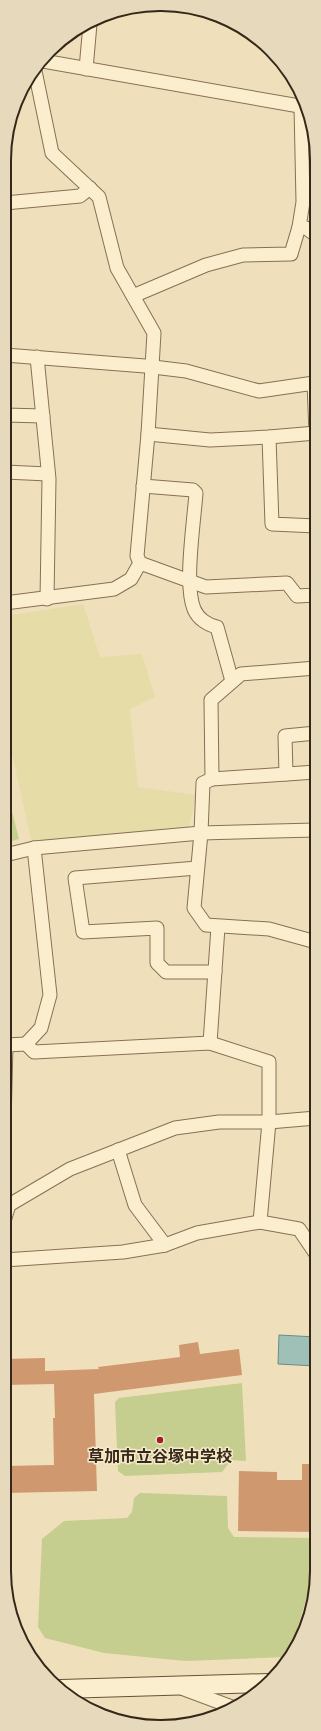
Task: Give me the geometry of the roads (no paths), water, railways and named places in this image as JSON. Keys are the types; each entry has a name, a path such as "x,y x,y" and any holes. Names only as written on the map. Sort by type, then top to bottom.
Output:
{"main road":[{"path":"69,1689 259,1683"}],"street":[{"path":"86,69 90,29"},
{"path":"48,62 300,105"},
{"path":"36,77 52,153 98,197 117,268 154,333 148,434 137,556 140,564 206,587 287,583 297,596 310,595"},
{"path":"133,296 206,265 243,255 291,254 299,227 303,202 303,115"},
{"path":"11,202 80,196 90,188"},
{"path":"299,227 306,228 310,231"},
{"path":"11,355 152,366 186,371 259,391 310,384"},
{"path":"37,357 48,474 49,531 47,599"},
{"path":"11,415 43,416"},
{"path":"148,434 210,440 310,434"},
{"path":"269,437 272,524 310,526"},
{"path":"11,472 48,474"},
{"path":"143,486 193,490 196,493 189,582 194,610 207,625 217,627 232,681"},
{"path":"11,603 114,589 131,579 140,564"},
{"path":"212,779 211,700 241,674 310,668"},
{"path":"286,774 285,736 310,734"},
{"path":"310,772 212,779 203,783 201,833 194,908 206,925 268,930 310,940"},
{"path":"11,854 34,848 201,833 310,830"},
{"path":"26,1044 41,1028 50,995 34,848"},
{"path":"198,868 75,878 83,932 158,928 157,963 166,972 215,972"},
{"path":"210,1043 218,927"},
{"path":"11,1043 26,1044 34,1052 210,1043 269,1062 269,1122 260,1222"},
{"path":"11,1204 70,1169 175,1128 219,1122 269,1122 310,1119"},
{"path":"118,1150 135,1205 165,1245"},
{"path":"11,1260 123,1252 165,1245 197,1233 260,1222 299,1229 310,1245"},
{"path":"175,1686 227,1705"}],"water":[{"path":"279,1335 310,1337 310,1366 278,1364"}],"place":[{"name":"草加市立谷塚中学校","path":"160,1440"}]}
